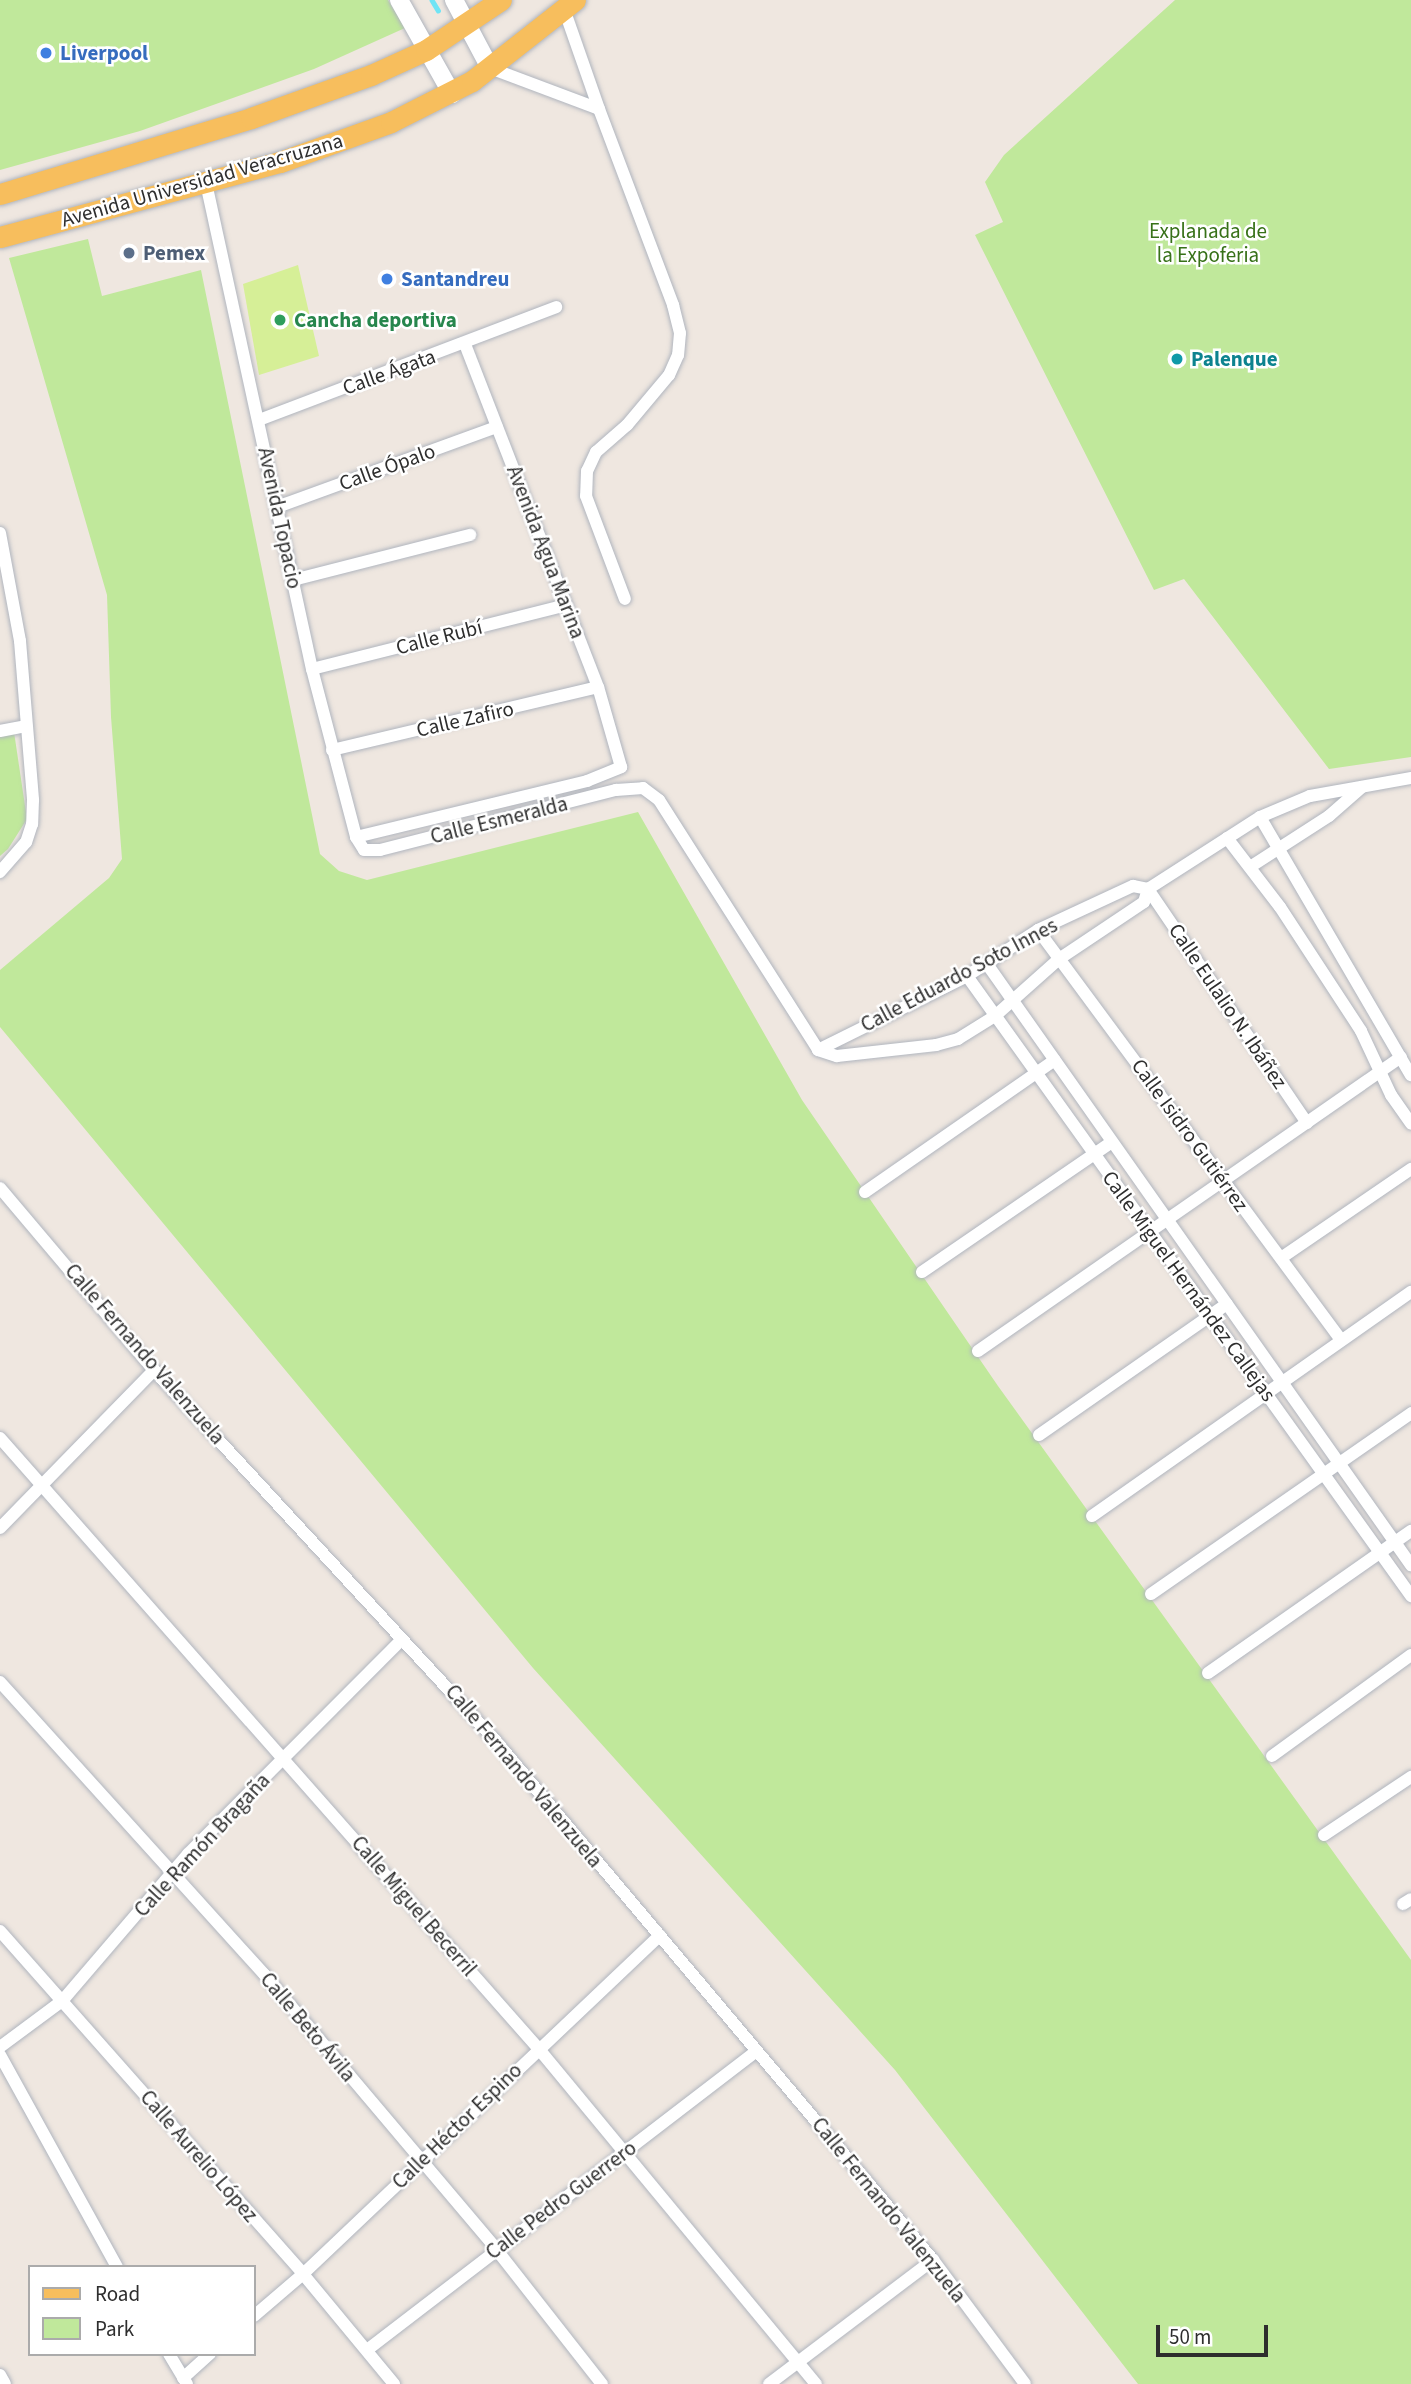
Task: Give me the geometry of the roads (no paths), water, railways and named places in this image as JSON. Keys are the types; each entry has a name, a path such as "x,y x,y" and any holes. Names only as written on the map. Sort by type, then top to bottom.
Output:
{"main road":[{"name":"Avenida Universidad Veracruzana","path":"0,194 251,118 339,87 426,50 469,25 501,0"},
{"name":"Avenida Universidad Veracruzana","path":"0,237 206,183 352,138 452,94 491,68 570,4"}],"street":[{"path":"398,0 452,94"},
{"path":"454,0 491,68 599,109"},
{"path":"570,4 599,109 673,305 680,333 678,355 669,374 627,425 596,452 587,471 586,496 625,599"},
{"name":"Avenida Topacio","path":"206,183 332,750 356,836 364,850"},
{"name":"Calle Ágata","path":"259,420 465,344 556,307"},
{"name":"Avenida Agua Marina","path":"356,836 587,781 617,771 622,762 598,687 465,344"},
{"name":"Calle Ópalo","path":"277,507 497,426"},
{"path":"0,533 20,641 33,824 21,850 0,872"},
{"path":"293,580 470,535"},
{"name":"Calle Rubí","path":"313,669 566,605"},
{"name":"Calle Zafiro","path":"332,750 598,687"},
{"path":"0,731 26,726"},
{"name":"Calle Eduardo Soto Innes","path":"818,1050 837,1056 936,1045 958,1039 995,1016 1059,959 1144,902 1148,889 1259,817 1310,796 1411,778"},
{"name":"Calle Esmeralda","path":"364,850 380,850 634,787 643,788 659,800 818,1050"},
{"path":"1250,867 1347,804 1362,788"},
{"path":"1259,817 1411,1075"},
{"path":"1227,838 1280,907 1360,1031 1380,1072 1411,1124"},
{"name":"Calle Eduardo Soto Innes","path":"818,1050 967,976 1038,930 1133,886 1148,889"},
{"name":"Calle Eulalio N. Ibáñez","path":"1148,889 1307,1123"},
{"name":"Calle Isidro Gutiérrez","path":"1038,930 1341,1340"},
{"name":"Calle Miguel Hernández Callejas","path":"987,964 1411,1565"},
{"name":"Calle Miguel Hernández Callejas","path":"967,976 1411,1596"},
{"path":"978,1351 1401,1057"},
{"path":"865,1192 1055,1060"},
{"path":"922,1272 1112,1142"},
{"path":"1281,1258 1411,1169"},
{"name":"Calle Fernando Valenzuela","path":"0,1188 154,1370 450,1688 933,2260 1025,2384"},
{"path":"1092,1516 1411,1292"},
{"path":"1040,1435 1227,1304"},
{"path":"0,1528 154,1370"},
{"path":"1151,1594 1411,1413"},
{"name":"Calle Miguel Becerril","path":"0,1438 538,2048 816,2384"},
{"path":"1208,1674 1411,1531"},
{"name":"Calle Ramón Bragaña","path":"0,2047 62,2001 173,1871 402,1639"},
{"path":"1272,1756 1411,1656"},
{"name":"Calle Beto Ávila","path":"0,1682 173,1871 496,2249 602,2384"},
{"path":"1324,1835 1411,1777"},
{"name":"Calle Aurelio López","path":"0,1931 303,2274 394,2384"},
{"name":"Calle Héctor Espino","path":"256,2314 303,2274 420,2160 660,1935"},
{"name":"Calle Pedro Guerrero","path":"367,2350 757,2051"},
{"path":"0,2055 116,2265"},
{"path":"769,2384 933,2260"},
{"path":"170,2356 185,2381 208,2356"},
{"path":"0,2375 5,2384"}],"waterway":[{"path":"432,0 438,10"}],"place":[{"name":"Liverpool","path":"46,53"},
{"name":"Pemex","path":"129,253"},
{"name":"Santandreu","path":"387,279"},
{"name":"Cancha deportiva","path":"280,320"},
{"name":"Palenque","path":"1177,359"}],"park label":[{"name":"Explanada de la Expoferia","path":"1208,243"}]}
